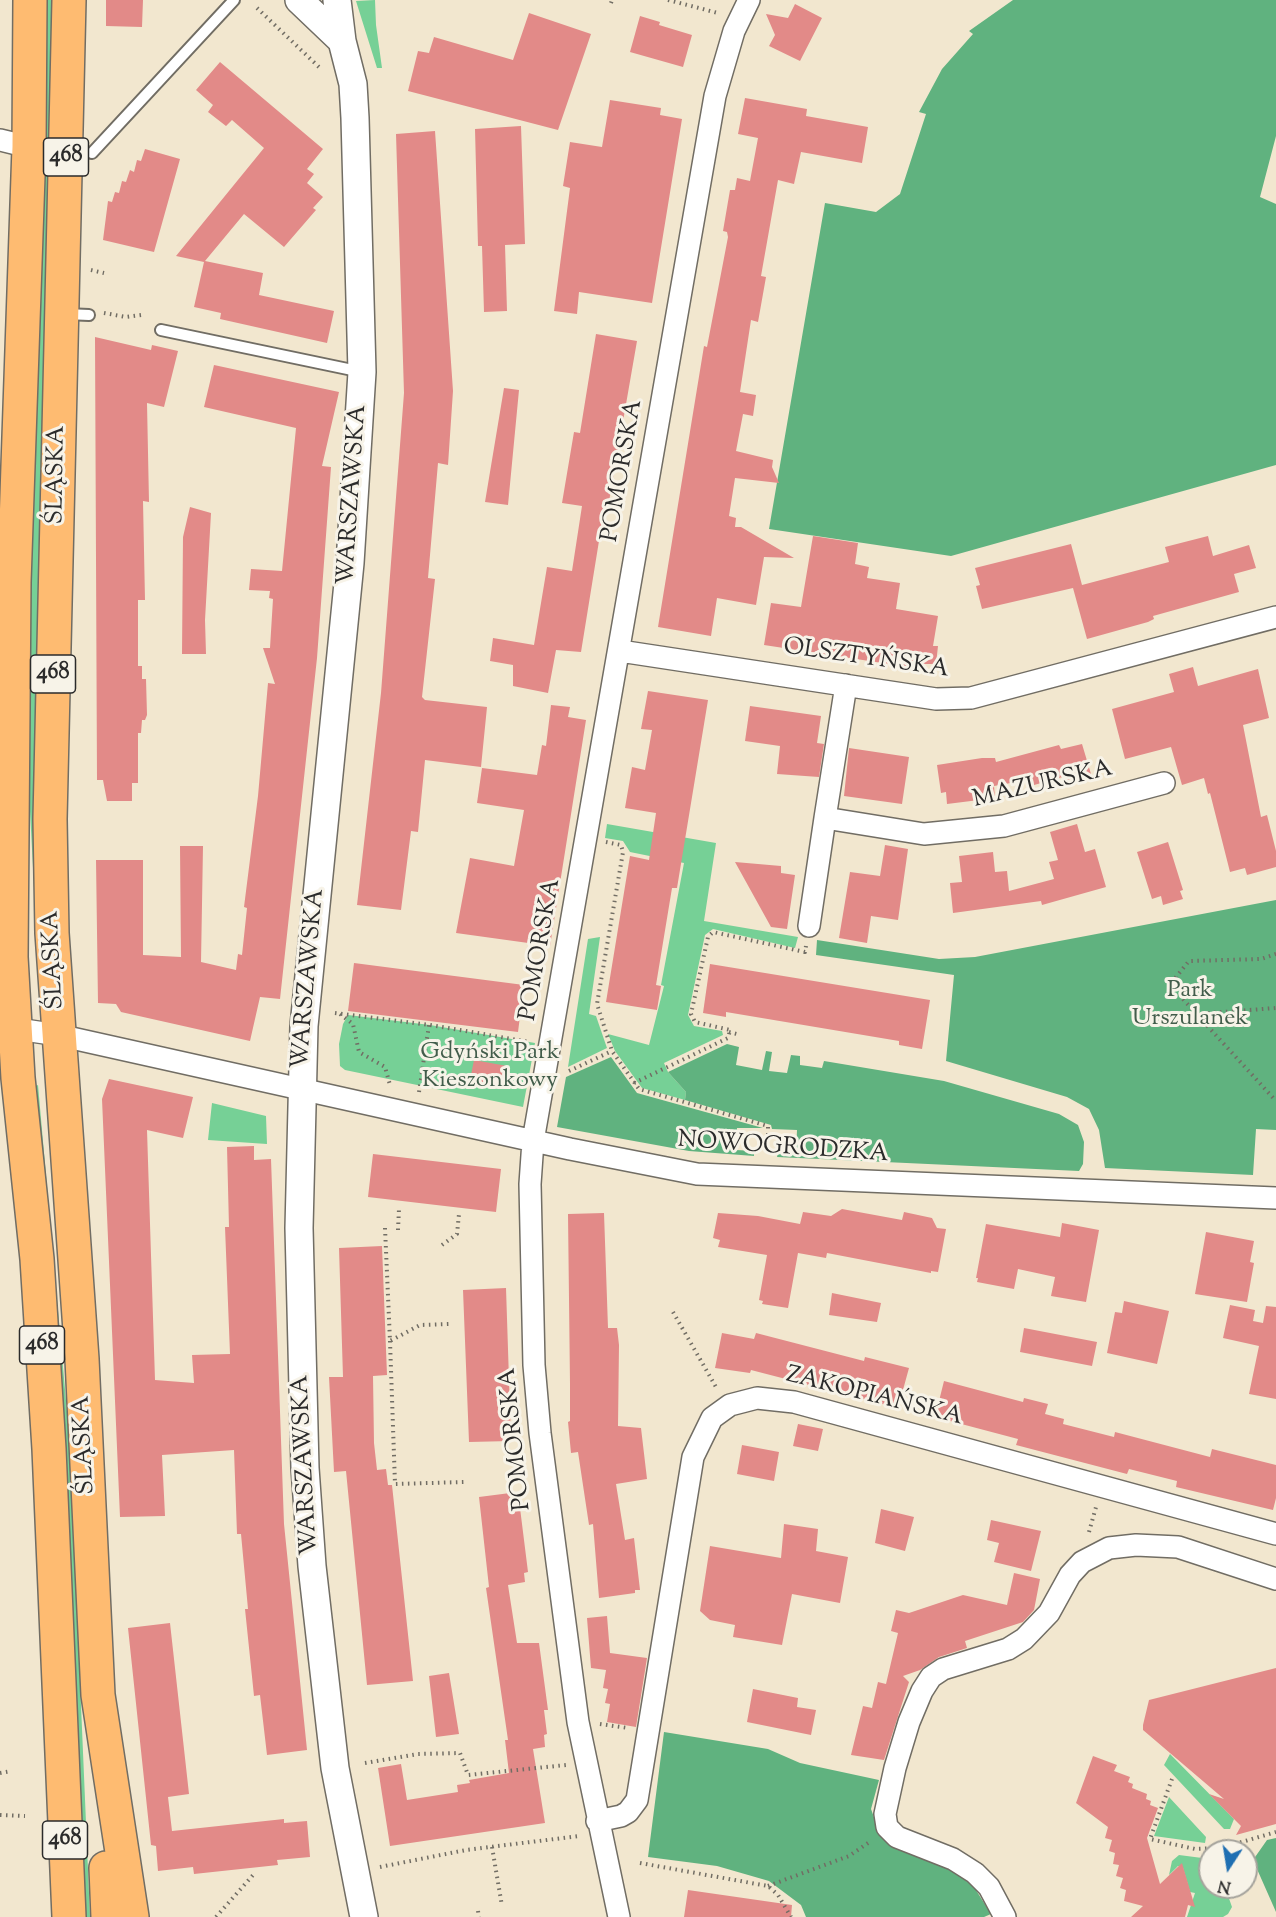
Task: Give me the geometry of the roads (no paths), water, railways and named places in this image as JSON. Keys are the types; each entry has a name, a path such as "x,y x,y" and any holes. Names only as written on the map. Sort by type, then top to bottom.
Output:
{"main road":[{"name":"ŚLĄSKA","path":"30,0 14,144 11,957 7,1027 37,1259 49,1449 69,1917"},
{"name":"ŚLĄSKA","path":"69,0 83,313 50,819 58,1035 82,1370 98,1695 132,1917"},
{"path":"98,1695 108,1917"}],"street":[{"path":"299,0 342,41"},
{"name":"WARSZAWSKA","path":"337,0 342,41 353,84 362,372 350,563 304,1026 299,1228 305,1468 312,1566 335,1768 363,1917"},
{"name":"POMORSKA","path":"619,1917 591,1828 539,1425 533,1330 530,1184 533,1141 715,96 734,31 749,0"},
{"name":"OLSZTYŃSKA","path":"620,651 936,699 971,698 1276,617"},
{"path":"809,926 846,685"},
{"name":"MAZURSKA","path":"825,819 924,834 1004,826 1164,783"},
{"name":"NOWOGRODZKA","path":"7,1027 58,1035 533,1141 698,1174 1276,1198"},
{"name":"ZAKOPIAŃSKA","path":"591,1828 628,1812 637,1800 646,1731 693,1457 712,1418 730,1405 757,1398 794,1402 1276,1534"},
{"path":"1005,1917 990,1887 975,1873 953,1859 897,1837 887,1827 885,1814 895,1768 909,1722 922,1691 931,1677 943,1669 1008,1649 1024,1639 1049,1613 1070,1575 1082,1562 1109,1548 1136,1545 1178,1547 1210,1555 1276,1579"}],"lane":[{"path":"92,153 234,0"},
{"path":"161,330 362,372"}],"park label":[{"name":"Park Urszulanek","path":"1190,1006"},
{"name":"Gdyński Park Kieszonkowy","path":"490,1068"}]}
